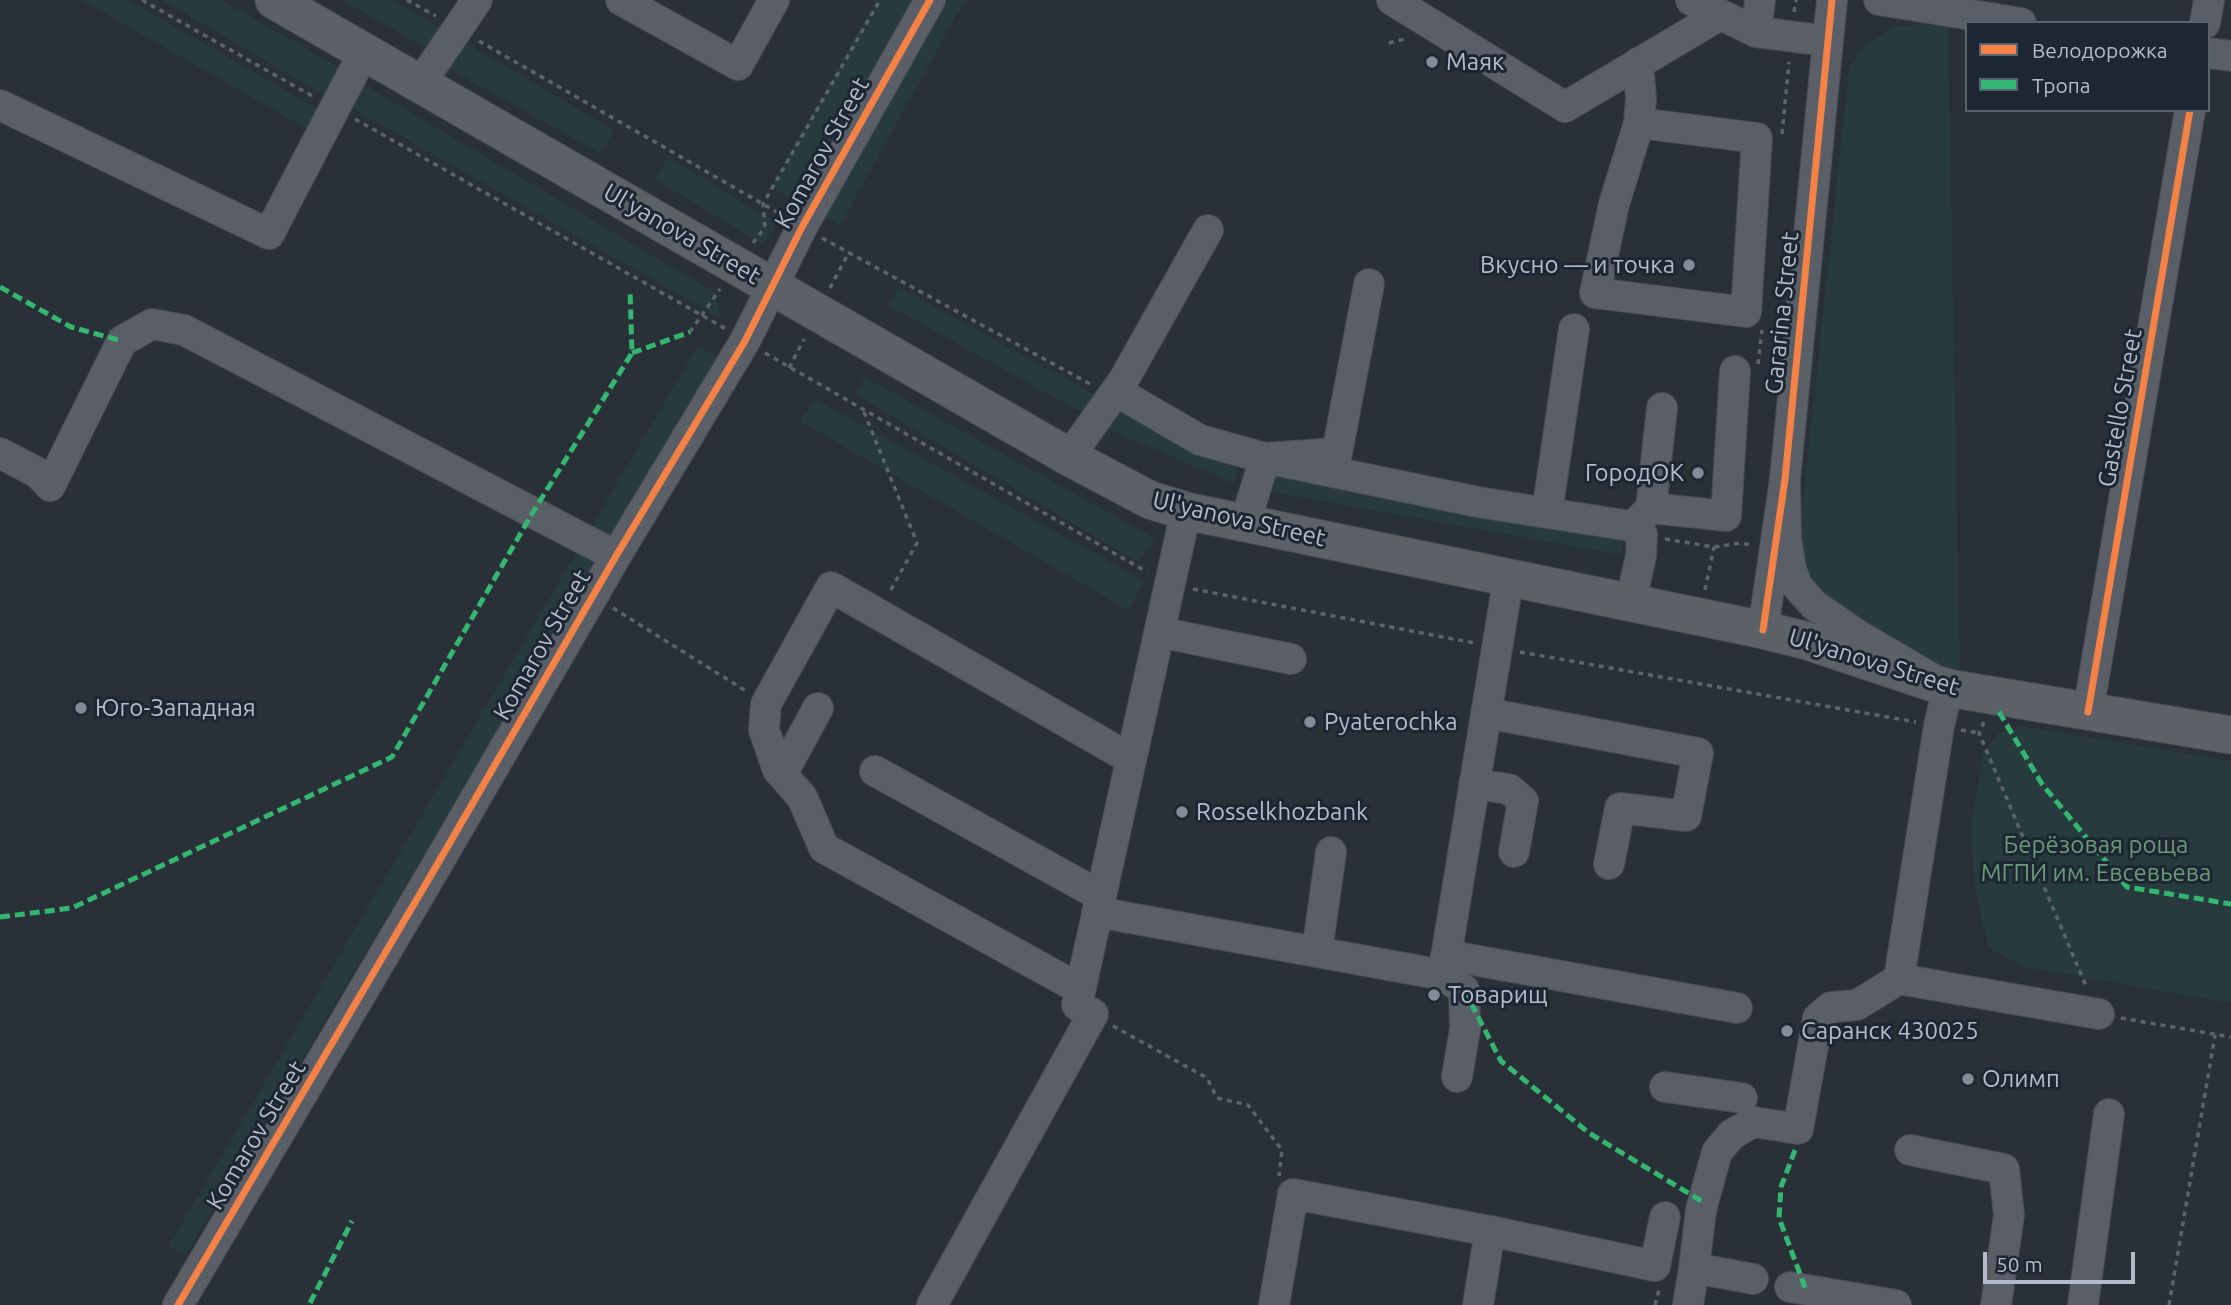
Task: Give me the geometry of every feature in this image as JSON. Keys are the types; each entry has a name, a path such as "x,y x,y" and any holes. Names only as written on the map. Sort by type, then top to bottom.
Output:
{"main road":[{"name":"Ul'yanova Street","path":"274,0 1069,457 1150,500 1186,511 1763,630 1804,640 1957,689 2231,735"}],"street":[{"path":"420,84 477,0"},
{"path":"621,0 738,65 774,0"},
{"name":"Komarov Street","path":"178,1305 616,556 745,341 802,227 930,0"},
{"path":"1392,0 1565,107 1720,15"},
{"path":"1691,0 1756,32 1828,41"},
{"path":"1756,32 1760,0"},
{"name":"Gararina Street","path":"1763,630 1785,480 1832,0"},
{"path":"1879,0 2009,21"},
{"path":"2205,21 2209,0"},
{"path":"0,105 268,234 364,52"},
{"path":"2210,53 2231,57"},
{"path":"1637,63 1641,98 1639,123 1614,204 1595,293 1746,312 1757,138 1639,123"},
{"name":"Gastello Street","path":"2088,712 2190,112"},
{"path":"1069,457 1114,393 1208,230"},
{"path":"1265,458 1337,453 1369,284"},
{"path":"0,453 38,473 50,486 122,341 152,324 184,330 616,556"},
{"path":"1547,513 1574,329"},
{"path":"1114,393 1200,440 1265,458 1478,502 1641,523 1726,516 1735,370"},
{"path":"1631,601 1641,556 1641,523 1662,408"},
{"path":"1245,523 1265,458"},
{"path":"1785,480 1786,538 1797,586 1814,605 1856,634 1957,689 1939,726 1899,979"},
{"path":"932,1305 1087,1002 1099,904 1186,511"},
{"path":"1457,1077 1465,1029 1464,990 1444,965 1509,576"},
{"path":"1087,1002 824,848 802,797 778,770 764,730 766,704 831,587 1131,759"},
{"path":"1159,632 1291,659"},
{"path":"782,774 818,708"},
{"path":"1486,713 1698,752 1686,816 1620,808 1609,864"},
{"path":"875,771 1099,904 1317,952 1444,965 1737,1008"},
{"path":"1474,784 1509,789 1523,801 1514,852"},
{"path":"1317,952 1331,852"},
{"path":"1665,1087 1708,1093 1709,1106 1735,1113 1744,1112 1755,1122 1797,1139 1818,1018 1831,1007 1857,1005 1899,979 2099,1014"},
{"path":"1688,1305 1701,1210 1717,1152 1732,1134 1744,1112"},
{"path":"2083,1305 2109,1114"},
{"path":"1910,1150 2004,1169 2009,1215 1997,1305"},
{"path":"1274,1305 1293,1194 1490,1231 1655,1266 1665,1217"},
{"path":"1478,1305 1490,1231"},
{"path":"1693,1268 1753,1279"},
{"path":"1790,1287 1896,1305"}],"path":[{"path":"142,0 702,315 1169,584 1497,648 1979,733"},
{"path":"407,0 802,227 1114,393"},
{"path":"690,332 765,227 763,204 880,0"},
{"path":"863,410 917,543 877,613"},
{"path":"1641,523 1714,547 1740,544"},
{"path":"593,596 766,704"},
{"path":"1957,689 1988,713 1979,733 2099,1014 2231,1037"},
{"path":"1087,1002 1207,1079 1216,1098 1248,1105 1282,1150 1278,1181 1293,1194"},
{"path":"2169,1305 2215,1035"}],"green space":[{"path":"82,0 128,0 320,110 307,129"},
{"path":"162,0 221,0 342,69 322,94"},
{"path":"342,0 393,0 441,28 431,51"},
{"path":"876,0 914,0 796,201 771,187"},
{"path":"940,0 965,0 840,226 822,214"},
{"path":"1920,24 1948,27 1960,676 1915,666 1812,594 1798,551 1849,69 1865,45 1893,27"},
{"path":"461,40 615,131 600,153 446,67"},
{"path":"361,83 714,292 722,319 348,106"},
{"path":"668,157 777,223 763,245 655,179"},
{"path":"899,287 1137,418 1239,468 1234,484 1124,436 888,305"},
{"path":"697,347 720,357 186,1254 168,1247"},
{"path":"865,377 1156,539 1138,562 855,394"},
{"path":"815,399 1145,581 1128,610 800,421"},
{"path":"1275,475 1624,540 1622,555 1271,492"},
{"name":"Берёзовая роща МГПИ им. Евсевьева","path":"2022,726 2231,761 2231,1003 2024,967 1988,947 1974,883 1971,827 1983,754 1999,732"}],"marked path":[{"path":"0,287 71,327 122,341"},
{"path":"0,917 72,908 392,757 533,512 632,353 630,290"},
{"path":"632,353 690,332"},
{"path":"1999,712 2042,784 2127,887 2231,904"},
{"path":"1464,990 1501,1061 1589,1133 1703,1202"},
{"path":"1795,1150 1781,1187 1779,1218 1806,1290"},
{"path":"310,1303 352,1221"}],"cycle path":[{"path":"178,1305 616,556 745,341 802,227 930,0"},
{"path":"1763,630 1785,479 1832,0"},
{"path":"2088,712 2190,112"}],"place":[{"name":"Маяк","path":"1432,62"},
{"name":"Вкусно — и точка","path":"1689,265"},
{"name":"ГородОК","path":"1698,473"},
{"name":"Юго-Западная","path":"81,708"},
{"name":"Pyaterochka","path":"1310,722"},
{"name":"Rosselkhozbank","path":"1182,812"},
{"name":"Товарищ","path":"1434,995"},
{"name":"Саранск 430025","path":"1787,1031"},
{"name":"Олимп","path":"1968,1079"}]}
